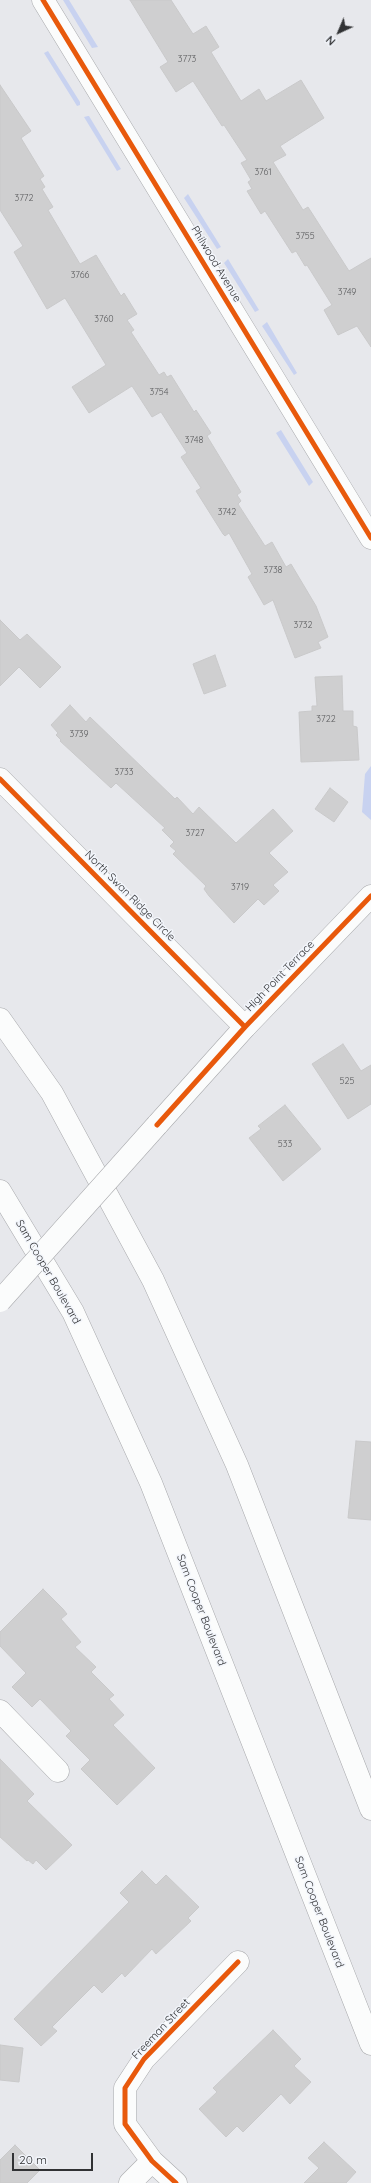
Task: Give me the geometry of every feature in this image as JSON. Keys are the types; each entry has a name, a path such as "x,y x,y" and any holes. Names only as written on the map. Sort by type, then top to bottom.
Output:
{"main road":[{"name":"Philwood Avenue","path":"43,0 371,538"},
{"name":"North Swan Ridge Circle","path":"0,779 244,1027"},
{"name":"High Point Terrace","path":"0,1302 244,1027 369,902"},
{"path":"0,1019 52,1093 153,1280 238,1465 371,1809"},
{"name":"Sam Cooper Boulevard","path":"0,1191 73,1312 151,1484 371,2044"},
{"path":"0,1711 58,1771"},
{"name":"Freeman Street","path":"176,2183 152,2161 126,2124 125,2088 144,2059 238,1962"},
{"path":"130,2183 152,2161"}],"shaded area":[{"path":"63,0 69,0 98,47 92,48"},
{"path":"48,51 80,102 80,105 77,106 44,53"},
{"path":"89,116 121,169 117,171 84,117"},
{"path":"188,194 221,247 217,249 184,198"},
{"path":"228,259 259,310 255,312 224,263"},
{"path":"267,322 297,373 294,375 262,326"},
{"path":"281,430 313,482 309,486 276,433"},
{"path":"371,766 371,820 362,812 365,774"}],"building":[{"path":"130,0 171,0 193,34 206,26 219,47 211,52 241,101 259,89 266,101 301,80 324,118 280,146 286,155 273,162 303,210 308,207 349,271 371,258 371,347 357,326 338,335 324,310 332,305 307,265 305,266 296,251 292,253 265,211 261,214 247,191 252,189 248,182 251,180 241,163 247,160 224,125 222,126 193,81 176,92 160,67 168,62"},
{"path":"0,85 31,131 21,138 44,176 40,179 45,187 42,189 53,207 48,210 80,264 96,255 121,296 124,293 137,314 127,320 134,330 131,332 159,375 164,372 167,377 171,375 194,412 196,410 211,433 207,436 241,492 237,495 241,501 238,504 265,546 272,542 286,567 291,564 316,606 328,637 318,642 321,648 295,658 273,600 264,605 248,577 252,574 229,533 225,536 223,534 196,491 201,488 181,457 187,453 161,412 152,417 132,386 89,413 72,387 106,365 65,298 47,309 14,252 23,246 0,210"},
{"path":"0,620 20,640 27,634 61,667 40,688 19,667 0,686"},
{"path":"215,655 226,686 204,694 193,664"},
{"path":"342,676 343,711 353,711 353,726 357,727 359,760 301,762 299,712 312,711 312,706 317,706 315,677"},
{"path":"70,705 86,722 90,717 175,799 177,797 193,814 199,807 236,843 273,809 293,831 269,853 288,872 273,885 279,891 264,905 258,899 234,923 209,896 204,889 206,886 173,854 176,851 170,846 174,842 162,830 165,828 116,783 111,788 60,741 61,740 56,735 58,733 51,725"},
{"path":"330,788 348,802 334,822 315,809"},
{"path":"343,1044 361,1071 371,1065 371,1104 348,1119 312,1064"},
{"path":"285,1105 321,1149 283,1181 249,1138 261,1129 258,1126"},
{"path":"356,1441 371,1442 371,1520 348,1518"},
{"path":"43,1589 67,1614 61,1619 81,1642 75,1647 96,1667 91,1672 114,1695 109,1699 124,1715 113,1725 155,1768 117,1805 81,1769 90,1760 66,1736 71,1731 40,1699 32,1707 12,1687 26,1673 0,1646 0,1632"},
{"path":"0,1759 34,1794 27,1801 72,1845 46,1870 36,1860 33,1864 28,1860 27,1861 0,1837"},
{"path":"142,1871 156,1885 166,1875 199,1907 188,1918 191,1921 156,1954 152,1949 125,1977 122,1973 102,1993 94,1985 52,2027 57,2031 41,2046 14,2019 129,1902 120,1893"},
{"path":"273,2030 301,2059 294,2066 311,2082 290,2104 281,2094 243,2132 237,2126 226,2137 199,2109 217,2092 213,2088"},
{"path":"0,2045 23,2048 19,2082 0,2080"},
{"path":"324,2142 356,2172 346,2183 304,2183 319,2168 308,2158"},
{"path":"15,2145 40,2170 27,2183 0,2183 0,2160"}],"cycle path":[{"path":"43,0 371,538"},
{"path":"0,779 245,1027"},
{"path":"157,1125 245,1027 371,896"},
{"path":"176,2183 152,2161 125,2124 125,2088 144,2059 238,1962"}]}
